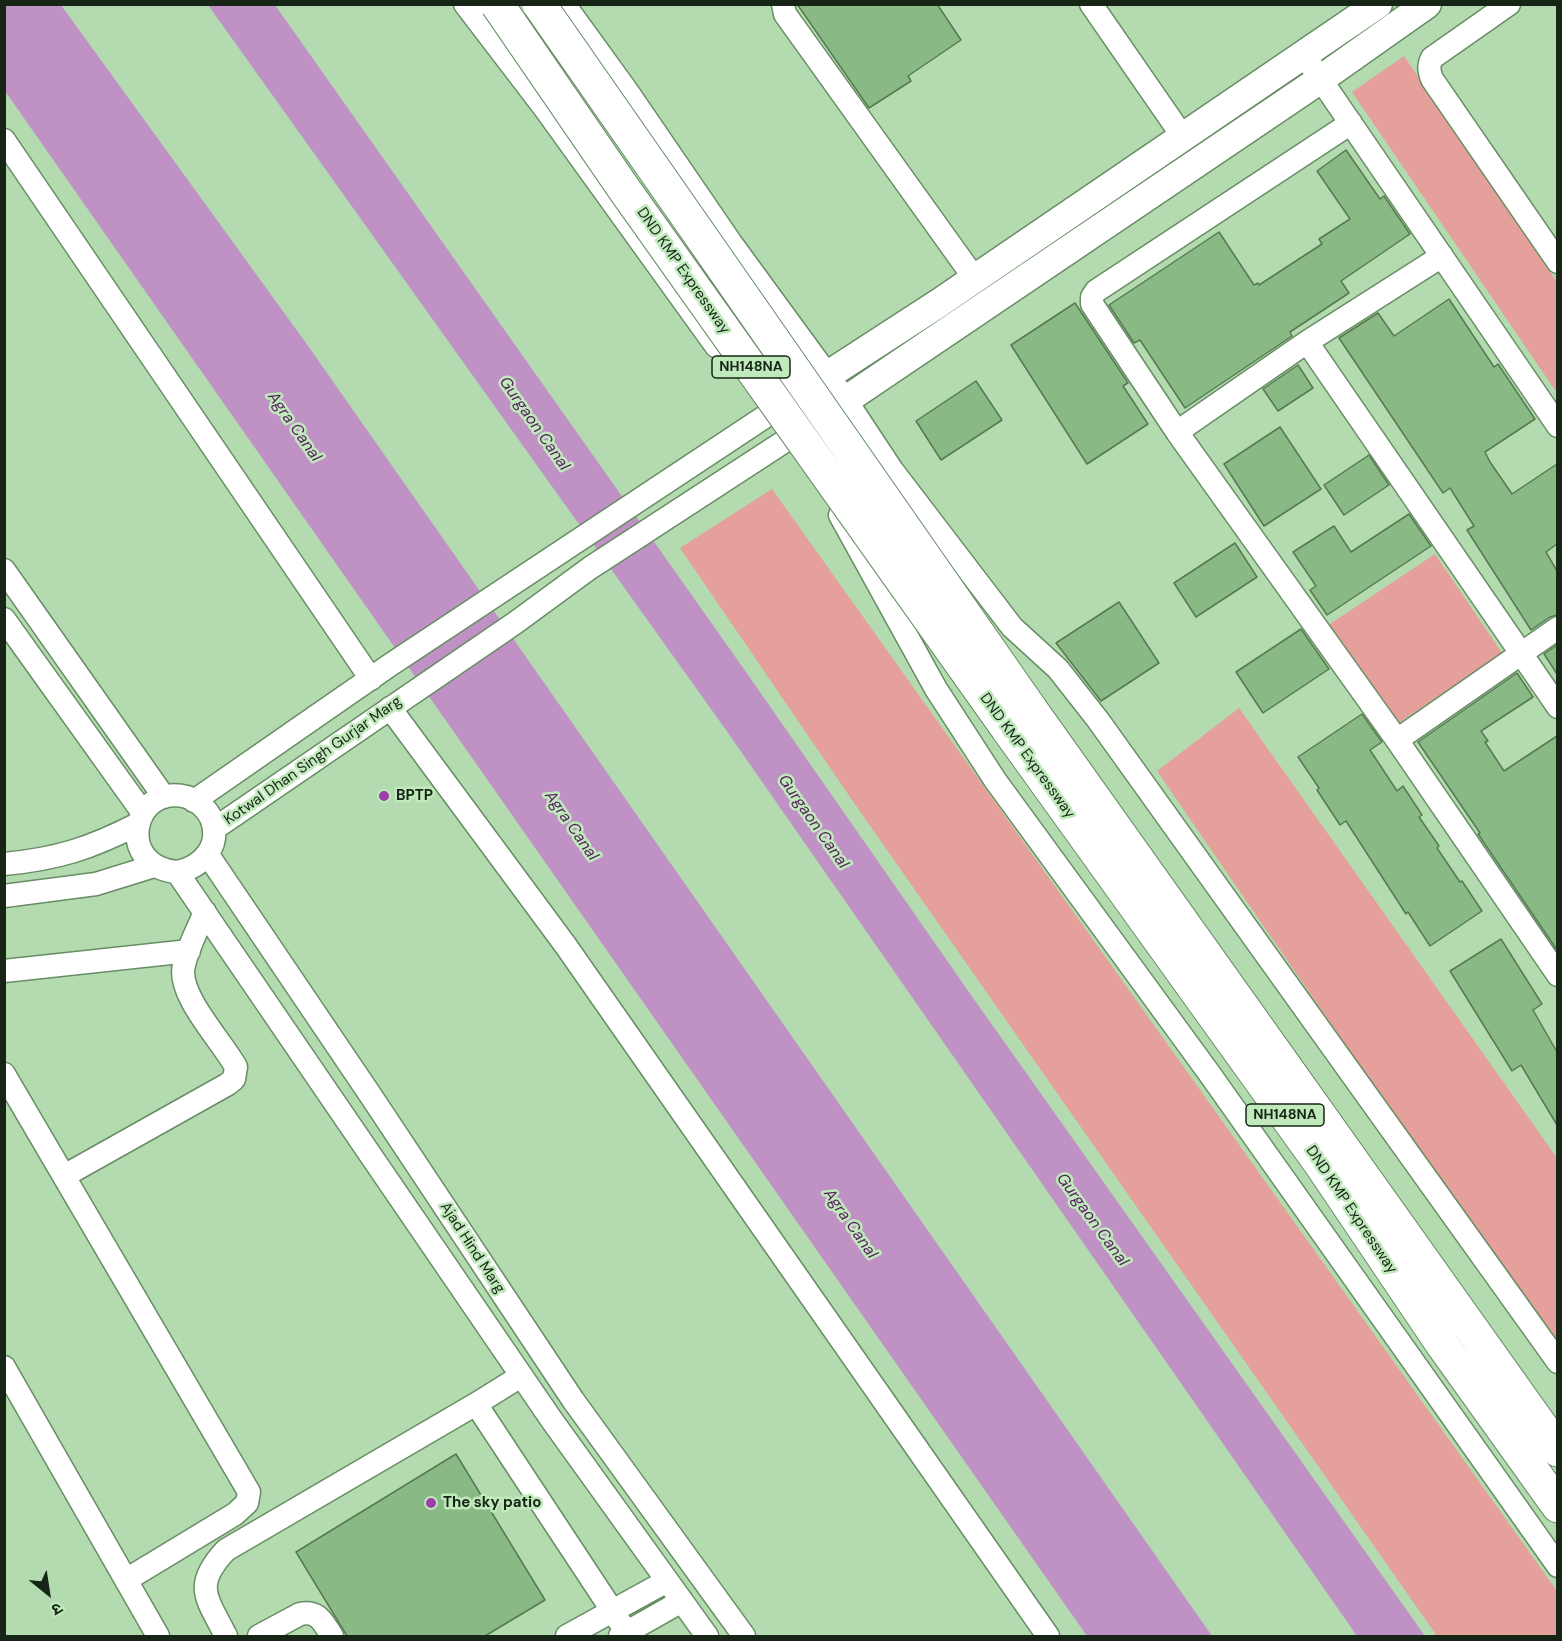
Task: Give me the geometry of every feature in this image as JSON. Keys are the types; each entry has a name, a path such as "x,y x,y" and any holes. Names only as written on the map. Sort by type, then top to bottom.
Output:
{"highway":[{"name":"DND KMP Expressway","path":"497,4 624,189 1020,719 1557,1450"},
{"name":"DND KMP Expressway","path":"539,4 1442,1344 1557,1506"}],"main road":[{"path":"785,441 1321,80 1427,4"},
{"path":"766,416 975,279 1304,55 1370,7"}],"street":[{"path":"465,4 546,110 766,416 836,508 936,689 995,780 1216,1082 1557,1566"},
{"path":"564,4 627,91 731,243 845,399 892,470 1012,627 1058,669 1098,720 1557,1362"},
{"path":"783,4 784,14 975,279"},
{"path":"1091,4 1183,137"},
{"path":"1509,4 1432,58 1429,71 1432,79 1557,261"},
{"path":"1304,55 1557,426"},
{"path":"1351,123 1096,291 1092,297 1095,309 1177,432 1397,740 1557,975"},
{"path":"4,140 371,679"},
{"path":"1177,432 1306,342 1442,256"},
{"path":"1306,342 1557,707"},
{"path":"194,801 390,665 766,416"},
{"name":"Kotwal Dhan Singh Gurjar Marg","path":"214,829 515,623 590,568 785,441"},
{"path":"535,569 553,596"},
{"path":"4,570 164,797"},
{"path":"4,619 140,818 136,836 145,858 154,866 165,871 177,872 194,867 208,855 213,843 214,829 210,816 202,806 177,795 164,797 152,803 140,818 100,843 53,858 4,864"},
{"path":"1397,740 1557,627"},
{"path":"390,708 566,946 1048,1636"},
{"name":"Ajad Hind Marg","path":"208,855 573,1400 744,1636"},
{"path":"4,896 96,884 154,866"},
{"path":"177,872 522,1376 707,1636"},
{"path":"64,1176 234,1079 236,1067 193,1002 183,975 183,965 205,912"},
{"path":"4,971 189,951"},
{"path":"294,1042 321,1024"},
{"path":"4,1074 249,1491 247,1503 235,1514 126,1580"},
{"path":"4,1367 158,1636"},
{"path":"226,1636 205,1594 208,1572 226,1550 522,1376"},
{"path":"476,1404 613,1611 623,1635 682,1601"},
{"path":"567,1636 667,1581"},
{"path":"259,1636 308,1612 315,1613 321,1618 332,1636"}],"shaded area":[{"path":"1404,56 1557,282 1557,393 1352,92"},
{"path":"772,489 1557,1591 1557,1636 1437,1636 852,800 680,548"},
{"path":"1435,554 1502,653 1394,726 1327,626"},
{"path":"1239,708 1557,1158 1557,1339 1432,1171 1157,771"}],"water":[{"name":"Agra Canal","path":"4,5 61,5 306,343 1212,1636 1087,1636 5,91"},
{"name":"Gurgaon Canal","path":"208,5 275,5 1425,1636 1357,1636 726,730"}],"building":[{"path":"797,4 937,4 961,40 908,76 911,81 869,108"},
{"path":"1346,150 1380,199 1384,196 1410,234 1341,281 1349,293 1290,332 1292,336 1185,408 1140,340 1134,343 1109,305 1219,232 1254,285 1258,283 1259,285 1322,244 1319,239 1350,219 1317,171"},
{"path":"1449,299 1494,367 1498,364 1535,419 1485,452 1490,462 1512,494 1557,464 1557,544 1546,552 1557,571 1557,615 1531,630 1467,530 1474,526 1450,488 1443,493 1339,338 1378,313 1394,336"},
{"path":"1075,303 1128,383 1123,386 1148,424 1087,464 1011,345"},
{"path":"1298,365 1313,388 1278,411 1263,389"},
{"path":"976,381 1002,420 941,460 916,421"},
{"path":"1280,427 1321,489 1264,526 1224,464"},
{"path":"1369,455 1389,485 1344,515 1324,485"},
{"path":"1409,514 1431,546 1327,615 1310,590 1316,586 1293,552 1334,526 1351,552"},
{"path":"1235,543 1257,577 1196,617 1174,583"},
{"path":"1119,602 1159,663 1101,701 1056,643"},
{"path":"1301,629 1329,669 1263,713 1236,672"},
{"path":"1557,645 1557,674 1544,654"},
{"path":"1517,673 1533,697 1481,731 1488,741 1485,742 1504,771 1557,736 1557,950 1418,742"},
{"path":"1362,714 1382,742 1370,750 1397,791 1403,786 1422,815 1419,817 1439,846 1437,848 1482,911 1430,946 1408,912 1406,914 1346,821 1340,825 1298,757"},
{"path":"1501,939 1542,1004 1533,1010 1557,1052 1557,1125 1521,1065 1512,1071 1450,971"},
{"name":"The sky patio","path":"456,1454 545,1600 485,1636 347,1636 296,1552"}],"place":[{"name":"BPTP","path":"384,796"},
{"name":"The sky patio","path":"431,1503"}]}
